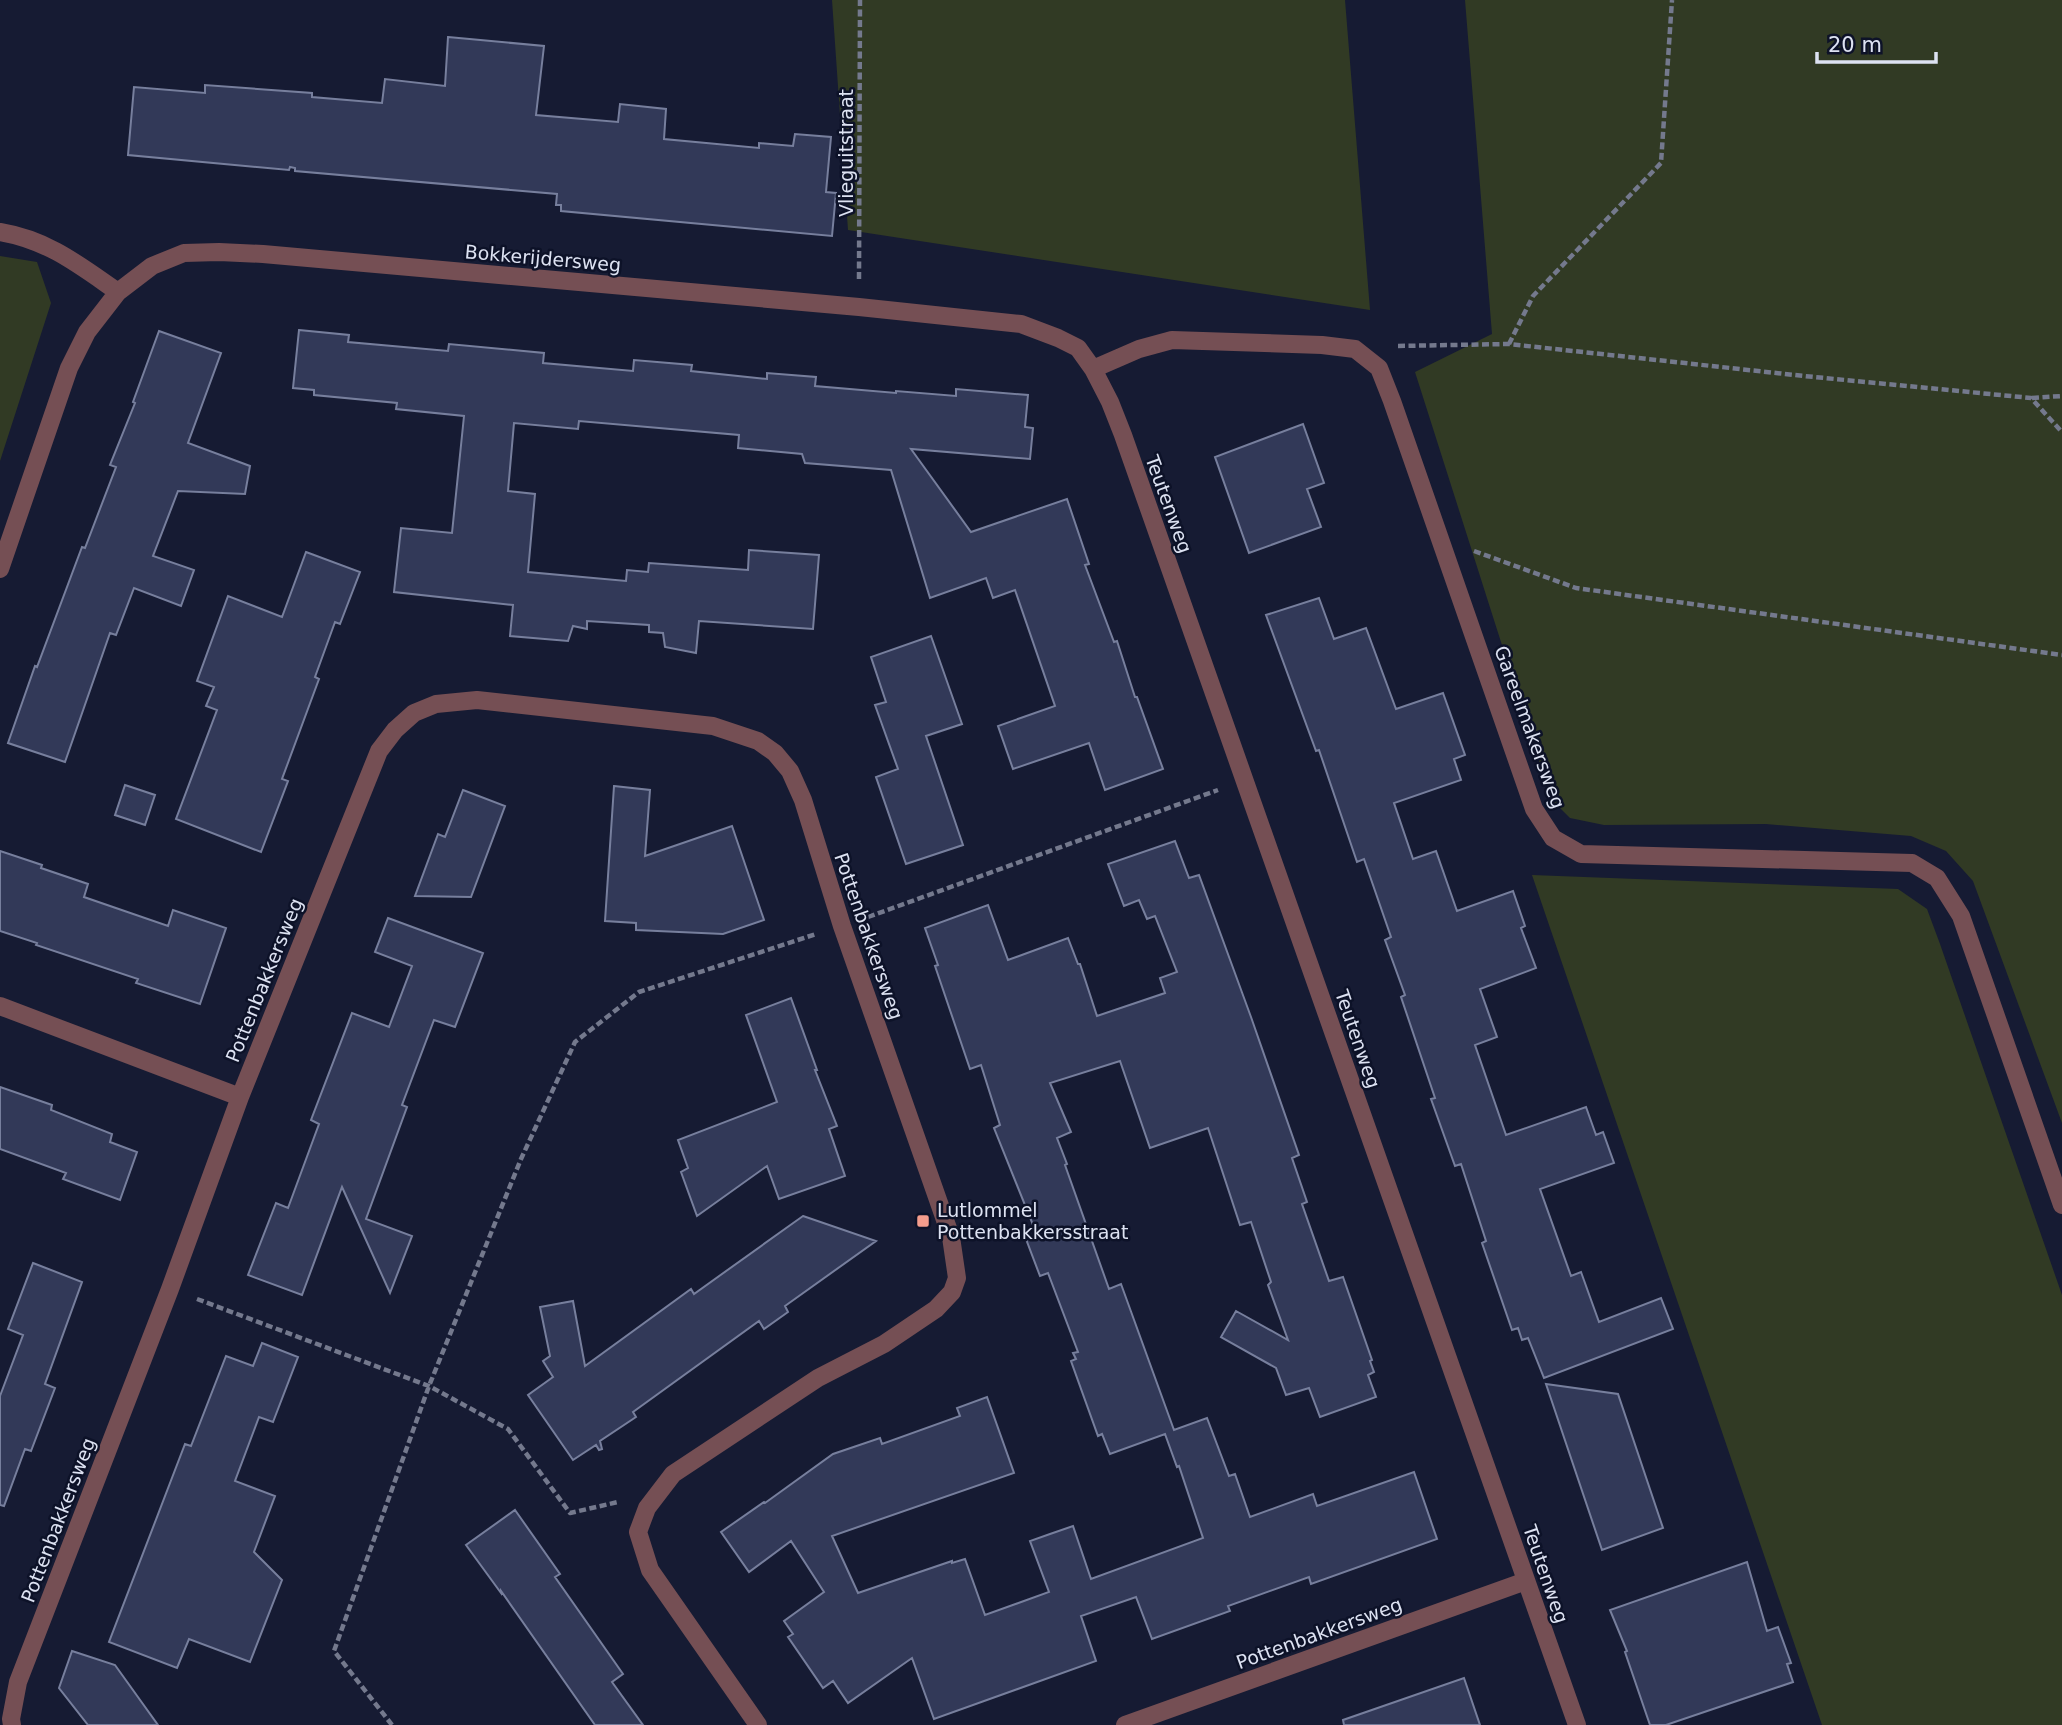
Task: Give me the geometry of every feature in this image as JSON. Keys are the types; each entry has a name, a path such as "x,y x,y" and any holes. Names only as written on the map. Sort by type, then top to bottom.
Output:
{"street":[{"path":"0,232 19,235 49,246 118,292"},
{"name":"Bokkerijdersweg","path":"0,569 69,368 87,332 118,292 152,266 184,253 263,254 1021,324 1078,348 1093,369"},
{"path":"1093,369 1139,349 1171,340 1322,345 1355,349"},
{"name":"Gareelmakersweg","path":"1355,349 1379,368 1534,809 1553,838 1581,854 1912,863 1937,877 1961,916 2062,1205"},
{"name":"Teutenweg","path":"1093,369 1123,435 1577,1725"},
{"name":"Pottenbakkersweg","path":"12,1725 18,1682 170,1289 240,1097 379,751 395,730 414,713 436,704 477,700 713,726 758,741 775,753 790,771 803,800 842,926 951,1237 957,1278 952,1292 936,1309 884,1344 818,1378 673,1474 647,1508 638,1532 650,1570 758,1725"},
{"path":"0,1006 240,1097"},
{"name":"Pottenbakkersweg","path":"1128,1725 1527,1581"}],"path":[{"name":"Vlieguitstraat","path":"859,307 860,0"},
{"path":"1509,344 1533,296 1661,163 1672,0"},
{"path":"1355,349 1416,344 1509,344 2031,398 2062,396"},
{"path":"2031,398 2062,432"},
{"path":"1440,538 1576,588 2062,655"},
{"path":"392,1725 334,1651 429,1386 521,1159 575,1042 639,992 842,926 1245,780"},
{"path":"170,1289 429,1386 508,1429 570,1513 631,1499 647,1508"}],"green space":[{"path":"832,0 1345,0 1370,310 848,230"},
{"path":"1465,0 2062,0 2062,1123 1973,881 1946,851 1911,836 1766,824 1604,825 1570,818 1551,799 1415,372 1492,334"},
{"path":"0,256 37,262 51,303 0,461"},
{"path":"1532,875 1898,889 1927,909 2062,1295 2062,1725 1822,1725"}],"building":[{"path":"448,37 544,46 536,115 618,122 620,104 666,109 664,139 759,148 759,143 793,146 795,134 831,137 826,192 836,193 832,236 561,211 561,205 556,205 557,194 295,171 295,168 290,167 289,170 128,155 134,87 205,93 205,85 312,93 312,97 382,103 385,79 445,86"},
{"path":"299,330 349,335 348,342 448,351 449,344 544,353 543,363 633,371 634,360 692,365 691,371 767,379 767,373 816,377 815,386 956,396 956,389 1028,395 1025,427 1033,428 1030,459 911,449 971,532 1067,499 1089,564 1085,565 1114,642 1117,641 1163,769 1105,790 1089,743 1013,769 998,726 1055,706 1015,590 993,598 986,578 930,598 891,470 805,463 802,454 738,448 739,435 579,421 578,429 514,423 508,491 535,494 528,572 626,581 627,570 648,572 649,563 748,570 749,550 819,555 813,629 699,621 696,653 665,647 663,633 649,632 649,625 587,621 587,629 573,626 568,641 510,636 513,605 394,592 401,528 452,533 464,416 396,409 397,403 314,395 314,390 293,388"},
{"path":"159,331 221,353 188,443 250,466 245,494 178,491 153,556 194,570 181,606 134,588 116,635 110,633 65,762 8,743 35,666 37,667 82,547 85,548 116,467 110,465 135,403 133,402"},
{"path":"1303,424 1324,483 1307,489 1321,527 1249,553 1215,457"},
{"path":"306,552 360,572 340,624 335,622 315,677 319,679 282,779 288,781 261,852 176,819 217,710 206,706 214,687 197,681 228,596 282,617"},
{"path":"1319,598 1334,639 1366,628 1396,709 1443,693 1465,755 1454,759 1461,780 1394,803 1413,859 1436,851 1457,911 1513,891 1525,926 1521,928 1536,968 1480,989 1497,1037 1475,1045 1506,1135 1586,1107 1596,1135 1603,1132 1614,1163 1540,1189 1571,1276 1581,1272 1599,1322 1661,1298 1673,1329 1544,1378 1528,1338 1522,1340 1518,1328 1512,1330 1482,1243 1486,1241 1461,1164 1455,1166 1431,1099 1435,1098 1401,997 1405,995 1385,940 1391,937 1364,859 1357,862 1319,750 1316,751 1266,615"},
{"path":"931,636 962,724 926,736 963,845 906,864 876,777 898,769 875,705 886,702 871,657"},
{"path":"125,785 155,795 145,825 115,815"},
{"path":"614,786 650,790 645,856 732,826 764,920 723,934 636,930 636,923 605,921"},
{"path":"463,790 505,806 471,897 415,896 438,834 445,837"},
{"path":"1175,841 1189,878 1199,875 1251,1017 1299,1155 1292,1158 1307,1202 1302,1204 1329,1281 1343,1277 1372,1360 1370,1361 1374,1372 1368,1375 1376,1397 1320,1417 1309,1388 1286,1395 1276,1368 1221,1337 1236,1311 1288,1340 1268,1285 1271,1282 1251,1222 1240,1225 1208,1128 1150,1148 1120,1061 1050,1083 1071,1132 1057,1138 1109,1289 1121,1284 1174,1430 1207,1418 1229,1476 1235,1474 1250,1517 1313,1494 1317,1506 1414,1472 1437,1539 1311,1584 1309,1577 1228,1606 1230,1611 1152,1639 1136,1597 1081,1616 1096,1661 934,1719 912,1658 848,1703 833,1681 823,1688 788,1637 793,1634 784,1621 824,1592 791,1541 749,1572 721,1532 833,1454 880,1438 882,1444 960,1416 957,1408 987,1397 1014,1473 832,1536 858,1593 965,1559 985,1615 1049,1592 1030,1541 1073,1526 1091,1579 1203,1538 1179,1466 1177,1467 1165,1434 1110,1454 1102,1434 1098,1436 1071,1361 1076,1359 1073,1353 1078,1352 1048,1273 1040,1276 1026,1239 1037,1235 994,1128 1000,1125 981,1065 970,1069 925,928 988,905 1008,960 1068,938 1080,964 1097,1016 1165,993 1160,978 1177,972 1155,916 1147,919 1139,900 1124,906 1108,864"},
{"path":"0,851 88,884 84,897 168,926 173,910 226,928 200,1004 136,983 138,979 0,931"},
{"path":"388,918 483,953 455,1027 434,1020 402,1105 407,1107 366,1219 412,1236 390,1293 342,1187 302,1295 248,1275 276,1203 288,1208 319,1124 311,1120 352,1013 389,1027 412,966 375,952"},
{"path":"791,998 837,1126 829,1129 845,1176 779,1199 767,1166 697,1216 681,1172 688,1168 678,1140 777,1102 746,1015"},
{"path":"0,1087 52,1105 51,1110 112,1134 110,1142 137,1152 120,1200 63,1179 66,1173 0,1149"},
{"path":"803,1216 876,1241 785,1306 788,1312 764,1329 759,1321 633,1412 636,1417 600,1441 602,1449 599,1450 596,1445 573,1460 528,1395 553,1377 543,1361 550,1356 540,1307 573,1301 585,1366 691,1289 694,1294"},
{"path":"33,1263 82,1282 45,1384 55,1388 31,1451 25,1449 4,1506 0,1505 0,1396 23,1335 8,1329"},
{"path":"262,1343 298,1357 273,1422 259,1417 235,1481 275,1496 254,1552 282,1580 250,1662 189,1639 177,1668 109,1642 185,1444 191,1446 226,1356 253,1366"},
{"path":"1546,1384 1618,1394 1663,1528 1602,1550"},
{"path":"515,1510 560,1574 555,1577 623,1674 612,1682 643,1725 595,1725 466,1545"},
{"path":"1747,1562 1767,1631 1778,1627 1791,1663 1787,1664 1793,1682 1666,1725 1650,1725 1625,1652 1627,1651 1610,1610"},
{"path":"72,1651 115,1665 158,1725 88,1725 59,1688"},
{"path":"1464,1678 1480,1725 1344,1725 1343,1720"}],"place":[{"name":"Lutlommel Pottenbakkersstraat","path":"923,1221"}]}
